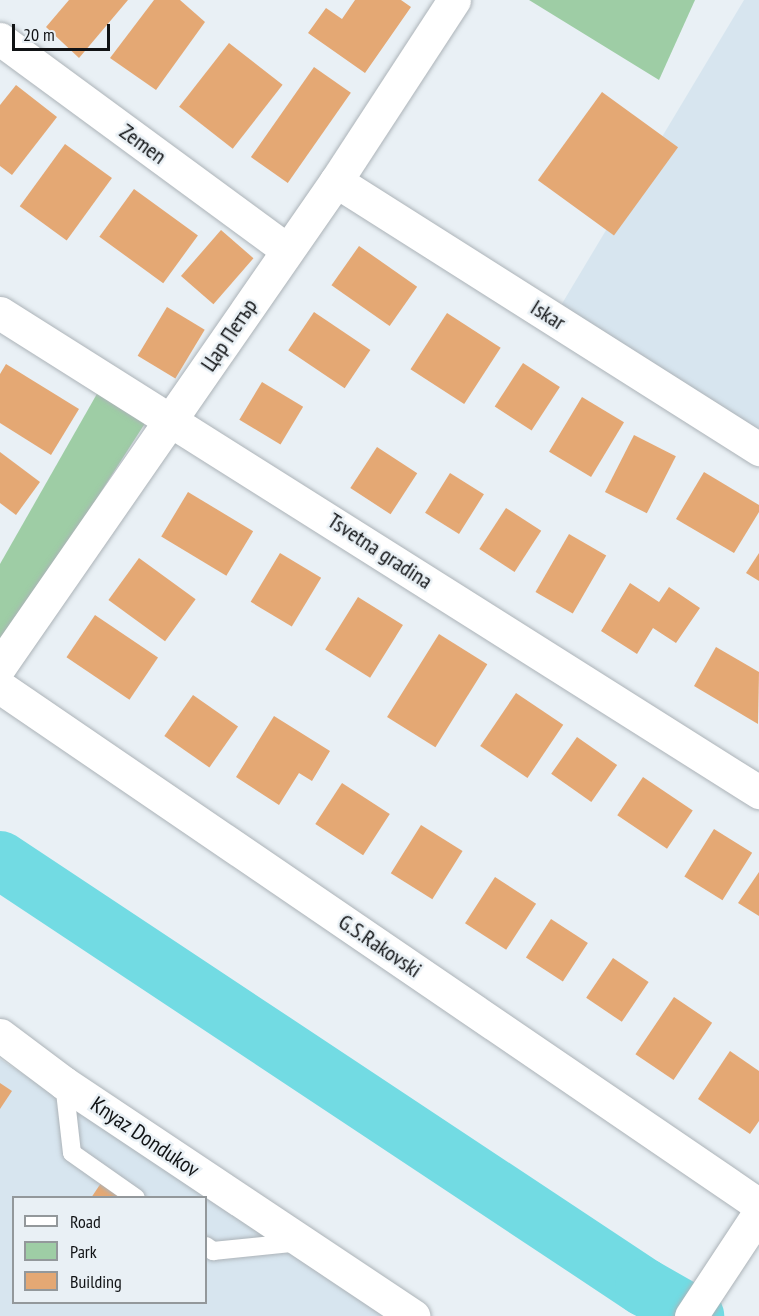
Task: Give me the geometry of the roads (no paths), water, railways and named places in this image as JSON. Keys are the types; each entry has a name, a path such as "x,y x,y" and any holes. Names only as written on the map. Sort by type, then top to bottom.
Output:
{"street":[{"name":"Цар Петър","path":"0,666 173,419 286,249 336,181 454,0"},
{"name":"Zemen","path":"0,39 286,249"},
{"name":"Iskar","path":"336,181 759,449"},
{"name":"Tsvetna gradina","path":"0,313 173,419 759,792"},
{"name":"G.S.Rakovski","path":"0,687 759,1205"},
{"name":"Knyaz Dondukov","path":"0,1035 64,1083 413,1316"},
{"path":"691,1316 759,1213"}],"lane":[{"path":"64,1083 72,1153 135,1196"},
{"path":"207,1247 213,1251 303,1242"}],"waterway":[{"path":"0,860 644,1287 695,1316"}]}
